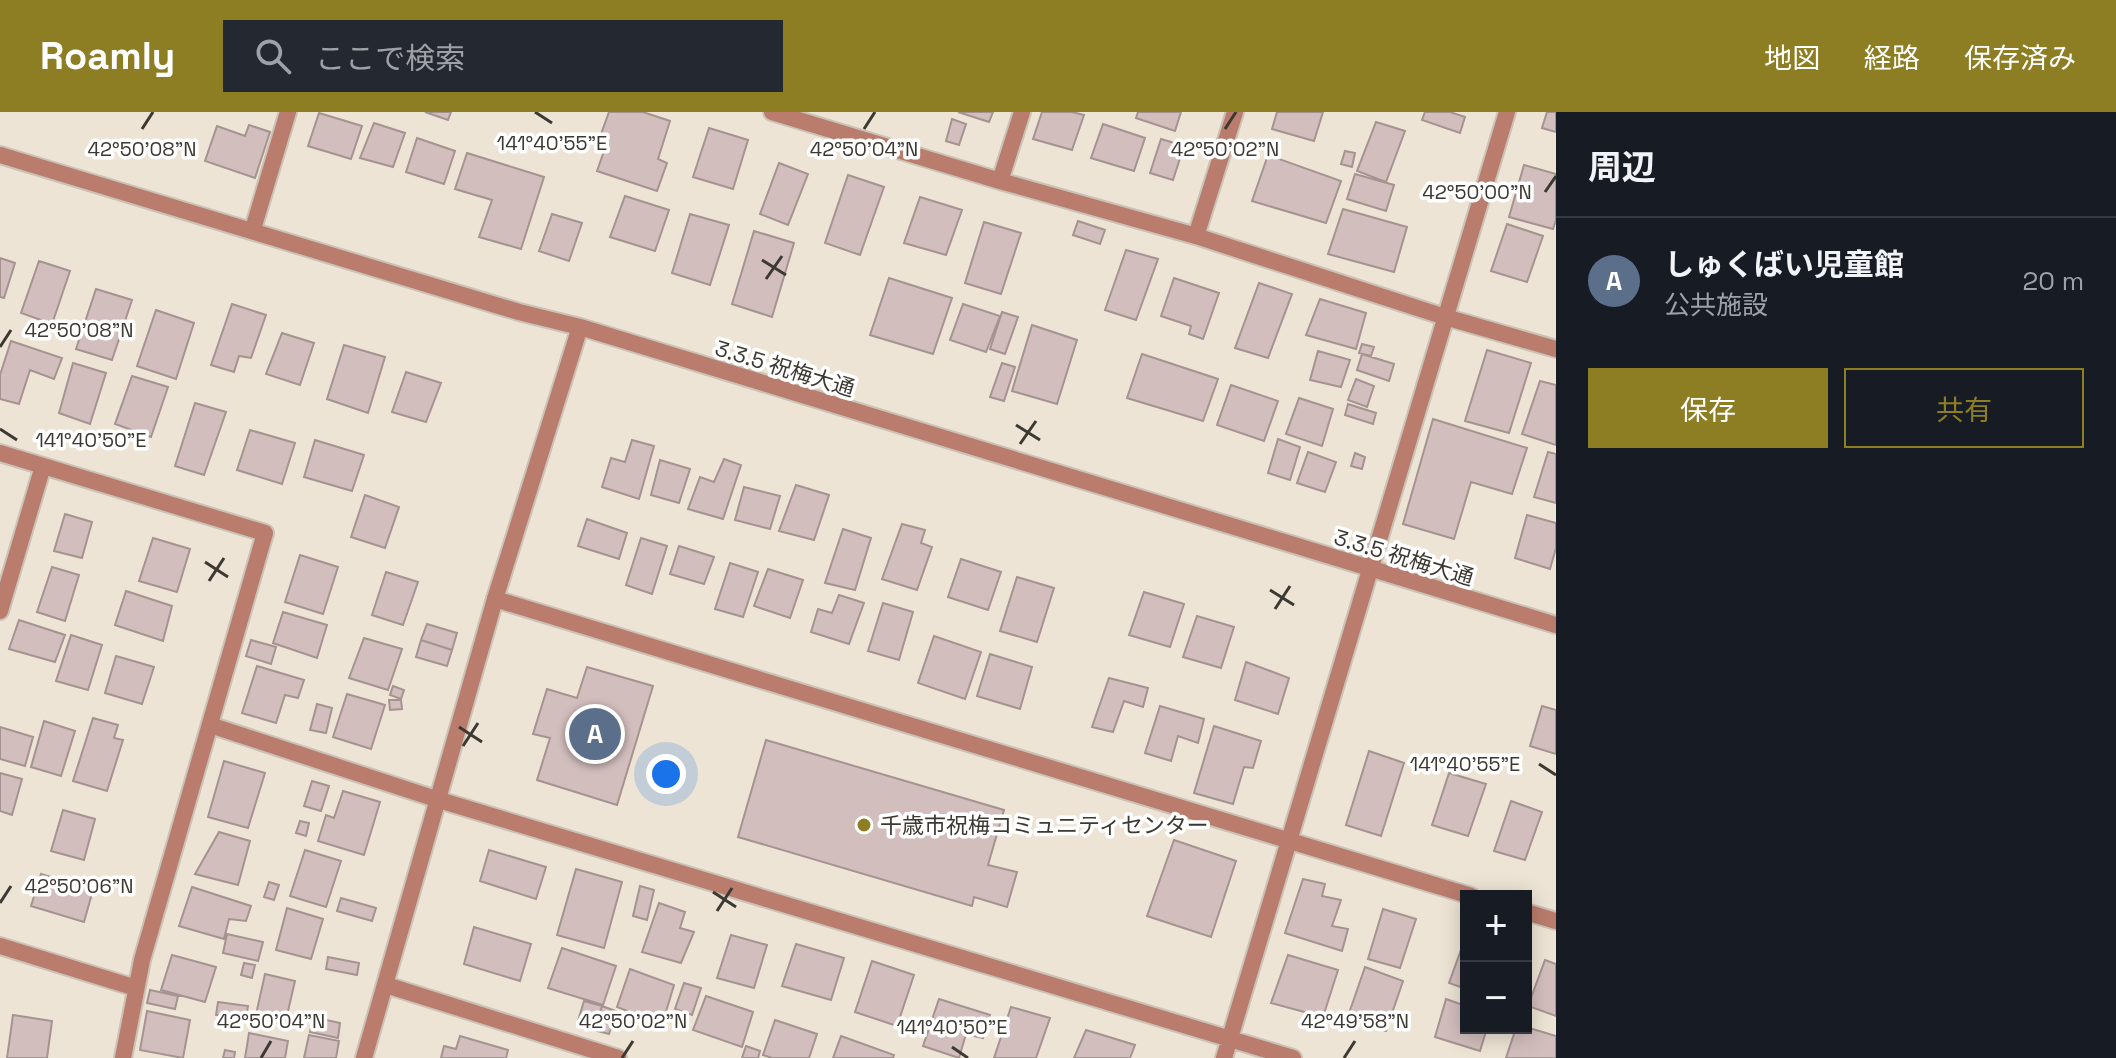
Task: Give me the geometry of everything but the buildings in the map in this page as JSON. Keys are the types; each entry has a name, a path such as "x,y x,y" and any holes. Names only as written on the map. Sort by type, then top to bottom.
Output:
{"street":[{"path":"253,229 288,112"},
{"path":"1000,181 1022,112"},
{"path":"1196,236 1235,112"},
{"path":"1224,1058 1507,112"},
{"path":"778,113 1000,181 1196,236 1445,317 1556,349"},
{"name":"3.3.5 祝梅大通","path":"0,155 253,229 519,312 580,327 1556,625"},
{"path":"364,1058 495,599 580,327"},
{"path":"0,453 265,533 136,988 123,1058"},
{"path":"0,611 43,466"},
{"path":"495,599 1460,893"},
{"path":"210,725 439,800 1293,1058"},
{"path":"1532,914 1556,921"},
{"path":"0,946 136,988"},
{"path":"386,985 618,1058"}],"place":[{"name":"しゅくばい児童館","path":"595,734"},
{"name":"千歳市祝梅コミュニティセンター","path":"864,825"}]}
